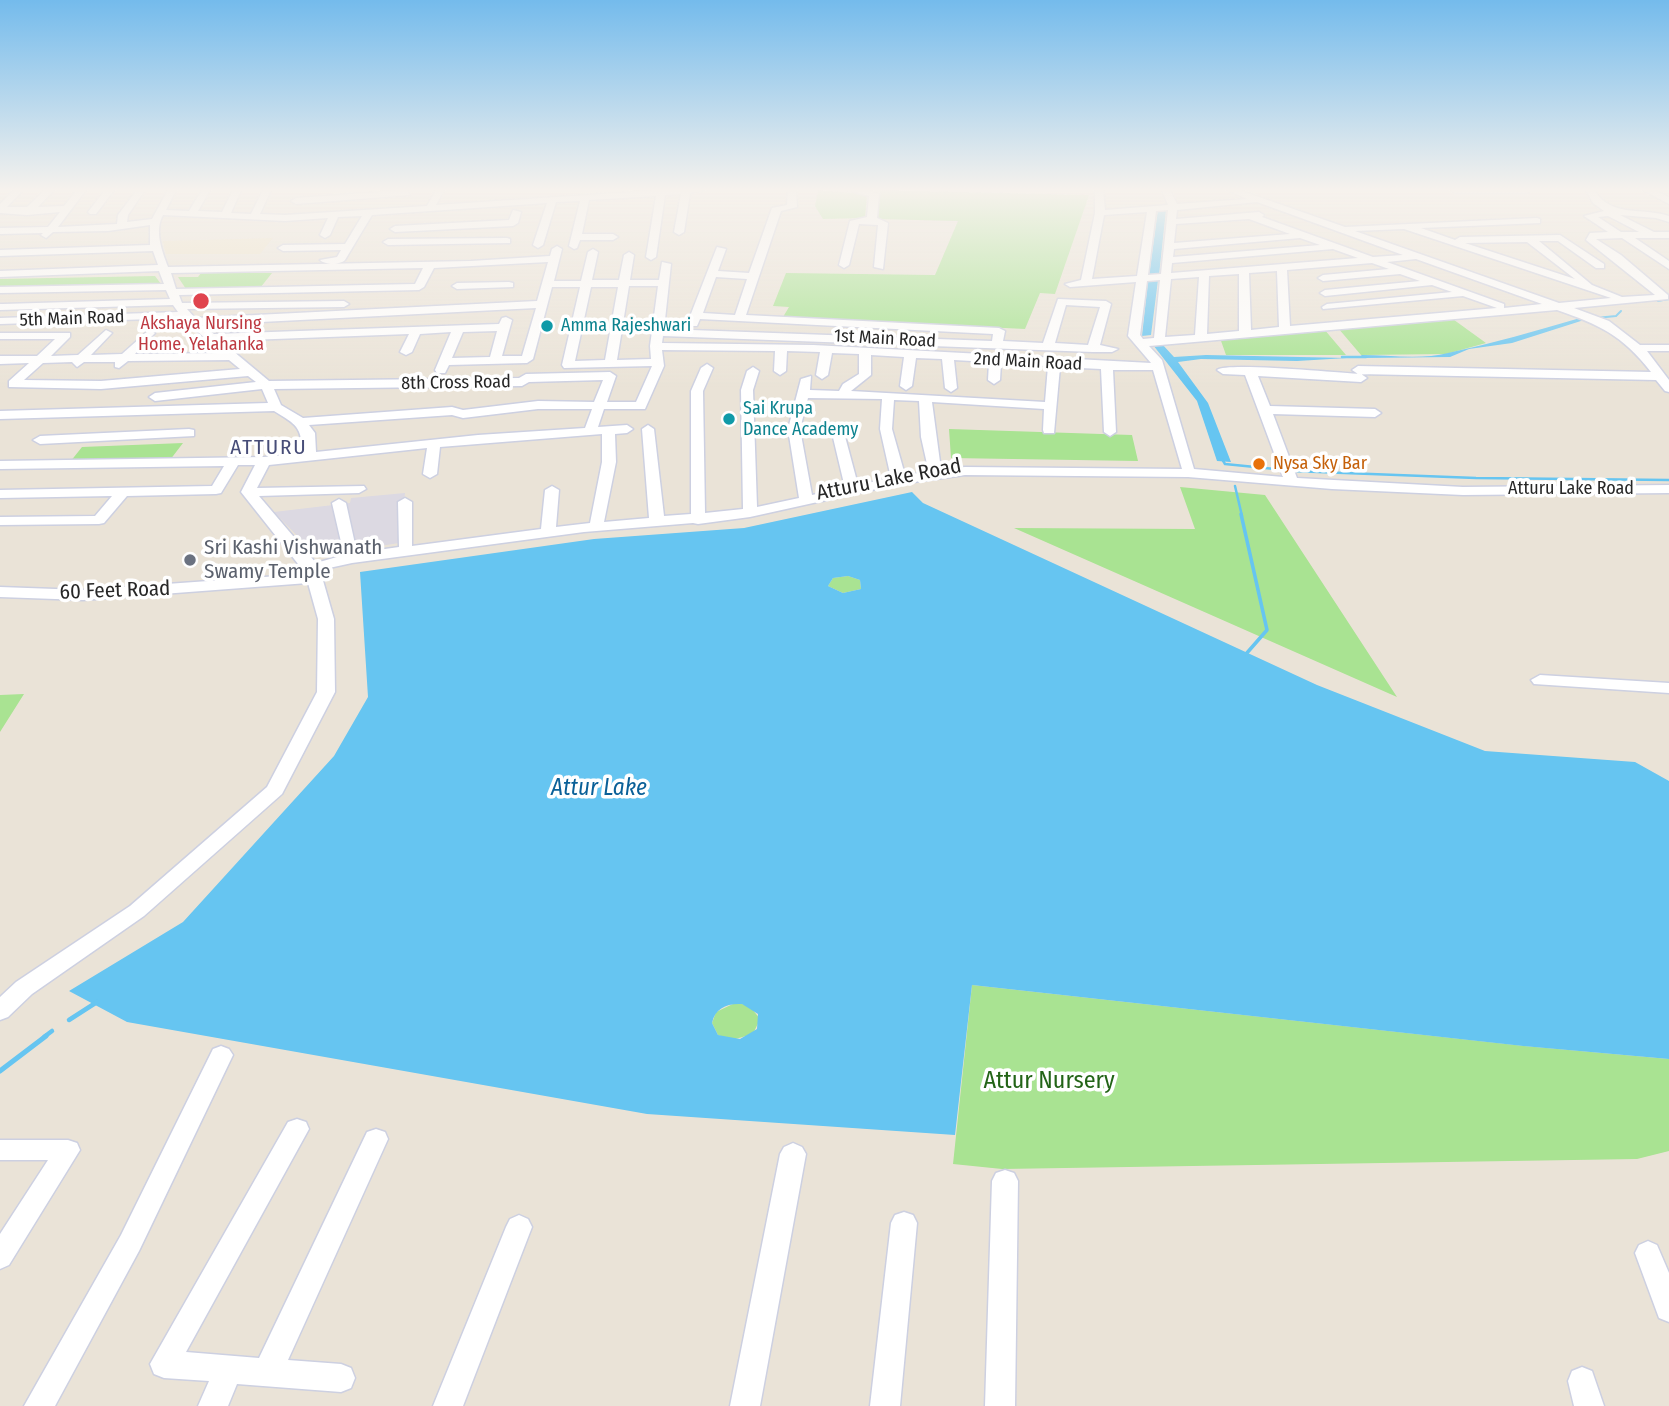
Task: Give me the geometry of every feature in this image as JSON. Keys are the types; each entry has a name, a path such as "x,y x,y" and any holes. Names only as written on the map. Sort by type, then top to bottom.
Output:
{"street":[{"path":"75,256 281,268 430,265 450,256"},
{"path":"160,256 180,304 211,338 266,385 276,407"},
{"path":"0,265 340,260 342,256"},
{"path":"370,266 378,256"},
{"path":"459,256 471,264 508,263 547,256"},
{"path":"508,256 508,263"},
{"path":"446,362 527,359 556,256"},
{"path":"592,256 568,365 658,362"},
{"path":"610,364 629,256"},
{"path":"689,333 719,256"},
{"path":"739,318 760,256"},
{"path":"844,265 846,256"},
{"path":"880,267 881,256"},
{"path":"1086,282 1091,256"},
{"path":"1156,256 1153,277 1134,336 1156,359 1188,468"},
{"path":"1159,341 1153,277 1167,260 1167,256"},
{"path":"1167,260 1224,256"},
{"path":"1360,256 1506,309"},
{"path":"1070,284 1418,256 1605,323 1637,348 1669,388"},
{"path":"1492,256 1627,301"},
{"path":"1514,256 1529,268"},
{"path":"1552,256 1595,290"},
{"path":"1585,256 1600,266"},
{"path":"1613,256 1667,299"},
{"path":"1653,256 1669,266"},
{"path":"0,274 160,261"},
{"path":"446,308 471,264"},
{"path":"301,422 538,405 599,408 641,406 656,374 656,346 666,264"},
{"path":"1321,264 1330,325"},
{"path":"384,288 399,265"},
{"path":"180,304 261,290 419,287 430,265"},
{"path":"1565,265 1629,267"},
{"path":"338,288 355,266"},
{"path":"301,289 320,267"},
{"path":"1282,267 1285,329"},
{"path":"261,290 281,268"},
{"path":"1244,270 1245,333"},
{"path":"1323,278 1403,271"},
{"path":"1201,337 1205,273"},
{"path":"463,274 518,274"},
{"path":"713,274 753,276"},
{"path":"1101,304 1104,281"},
{"path":"547,284 663,283"},
{"path":"1325,293 1435,283"},
{"path":"457,286 509,285"},
{"path":"0,290 180,304 383,314 402,309 541,304"},
{"path":"1327,307 1466,294"},
{"path":"1140,343 1554,304 1667,299"},
{"path":"1048,347 1062,301 1106,304 1093,349"},
{"path":"3,307 409,303 402,309"},
{"name":"5th Main Road","path":"0,321 180,304"},
{"path":"697,316 999,331 997,345"},
{"path":"211,338 459,328 505,323 495,360"},
{"path":"434,384 459,328"},
{"path":"406,352 416,330"},
{"name":"1st Main Road","path":"658,332 1112,349"},
{"path":"67,373 106,333"},
{"path":"99,375 109,374 149,334"},
{"path":"0,336 66,335 6,384"},
{"name":"2nd Main Road","path":"656,346 781,348 1157,367"},
{"path":"698,518 697,391 702,366 701,347"},
{"path":"740,363 742,348"},
{"path":"780,371 781,348"},
{"path":"1637,348 1669,348"},
{"path":"822,375 826,351"},
{"path":"843,396 847,387 865,375 865,353"},
{"path":"0,360 233,356"},
{"path":"906,386 910,356"},
{"path":"947,358 951,388"},
{"path":"142,382 164,359"},
{"path":"994,380 995,360"},
{"path":"1049,430 1054,363"},
{"path":"1107,366 1110,432"},
{"path":"1223,370 1359,374 1660,376"},
{"path":"749,511 747,390 753,371"},
{"path":"1250,371 1291,480"},
{"path":"6,384 142,382 252,372"},
{"name":"8th Cross Road","path":"155,397 266,385 523,386 526,378 610,376 599,408"},
{"path":"806,498 794,429 807,379"},
{"path":"2,415 28,393 24,392 32,384"},
{"path":"803,394 925,397 1051,406"},
{"path":"888,396 886,429 898,478"},
{"path":"925,397 934,464 941,468"},
{"path":"2,415 178,412 276,407 301,422 308,433 310,457"},
{"path":"590,431 599,408"},
{"path":"1265,410 1375,413"},
{"path":"169,434 178,412"},
{"path":"458,412 460,441"},
{"path":"0,465 264,461 460,441 627,429"},
{"path":"649,429 657,521"},
{"path":"838,429 852,488"},
{"path":"597,525 609,462 608,430"},
{"path":"40,440 189,433"},
{"path":"430,474 435,444"},
{"path":"248,492 264,461"},
{"path":"0,494 216,490 233,462"},
{"name":"Atturu Lake Road","path":"312,570 352,558 548,531 749,511 941,468 975,464 1188,468 1291,480"},
{"name":"Atturu Lake Road","path":"898,478 1012,469 1188,473 1460,486 1474,490 1669,489"},
{"path":"248,492 359,489"},
{"path":"548,531 552,490"},
{"path":"0,1011 24,988 137,911 275,790 326,692 326,619 312,570 248,492"},
{"path":"0,521 99,520 122,493"},
{"path":"405,502 405,546"},
{"path":"339,503 350,553"},
{"name":"Atturu Lake Road","path":"312,570 350,553 548,531"},
{"name":"60 Feet Road","path":"0,584 86,588 312,570"},
{"name":"60 Feet Road","path":"0,592 83,595 312,570"},
{"path":"1540,680 1669,688"},
{"path":"39,1406 130,1243 220,1055"},
{"path":"297,1129 164,1364 341,1378"},
{"path":"267,1373 376,1139"},
{"path":"0,1150 68,1150 7,1233 0,1256"},
{"path":"745,1406 793,1154"},
{"path":"1000,1406 1005,1181"},
{"path":"886,1406 904,1223"},
{"path":"448,1406 519,1227"},
{"path":"1648,1253 1669,1309"},
{"path":"214,1406 228,1371"}],"shaded area":[{"path":"405,493 399,543 317,556 274,512 350,503 351,498"}],"green space":[{"path":"943,256 1068,256 1055,294 1040,293 1025,329 783,317 789,307 773,306 786,273 935,275"},
{"path":"201,273 272,273 260,288 186,289 178,277 198,277"},
{"path":"155,276 161,284 0,288 0,279"},
{"path":"1450,317 1486,343 1446,354 1361,355 1338,328"},
{"path":"1324,329 1346,355 1226,355 1220,338"},
{"path":"949,429 1132,435 1138,461 951,458"},
{"path":"183,443 170,460 70,462 82,447"},
{"path":"1180,487 1265,495 1397,697 1014,528 1195,529"},
{"path":"848,576 860,580 861,589 843,593 828,586 833,578"},
{"path":"24,694 0,732 0,695"},
{"name":"Attur Nursery","path":"972,985 1524,1046 1669,1059 1669,1151 1637,1159 1002,1169 953,1164"},
{"path":"735,1003 749,1005 760,1019 753,1034 732,1040 718,1035 712,1023 716,1012"}],"water":[{"path":"1152,256 1161,256 1159,275 1149,276"},
{"path":"1158,280 1151,335 1142,336 1148,281"},
{"path":"1580,318 1584,320 1512,343 1469,349 1450,357 1363,358 1361,355 1438,355"},
{"path":"1162,344 1174,357 1206,355 1347,358 1297,361 1201,359 1178,362 1208,403 1231,462 1217,461 1197,401 1153,345"},
{"name":"Attur Lake","path":"912,492 923,503 1317,685 1485,751 1635,762 1669,781 1669,1059 1523,1046 972,985 955,1135 647,1114 127,1022 69,991 183,922 334,756 368,697 360,572 594,539 744,528","holes":["848,576 860,580 861,589 843,593 828,586 833,578","731,1004 742,1004 758,1014 757,1029 740,1039 718,1035 712,1023 719,1010"]}],"waterway":[{"path":"1658,301 1669,299"},
{"path":"1596,318 1616,316 1621,311"},
{"path":"1342,357 1366,357"},
{"path":"1222,459 1225,464 1285,470"},
{"path":"1292,471 1476,478 1669,480"},
{"path":"1235,486 1242,516"},
{"path":"1241,514 1267,630 1246,654"},
{"path":"69,1020 97,1002"},
{"path":"44,1037 52,1031"},
{"path":"0,1071 46,1036"}],"place":[{"name":"Akshaya Nursing Home, Yelahanka","path":"201,301"},
{"name":"Amma Rajeshwari","path":"547,326"},
{"name":"Sai Krupa Dance Academy","path":"729,419"},
{"name":"Nysa Sky Bar","path":"1259,464"},
{"name":"Sri Kashi Vishwanath Swamy Temple","path":"190,560"}],"district":[{"name":"ATTURU","path":"269,448"}]}
